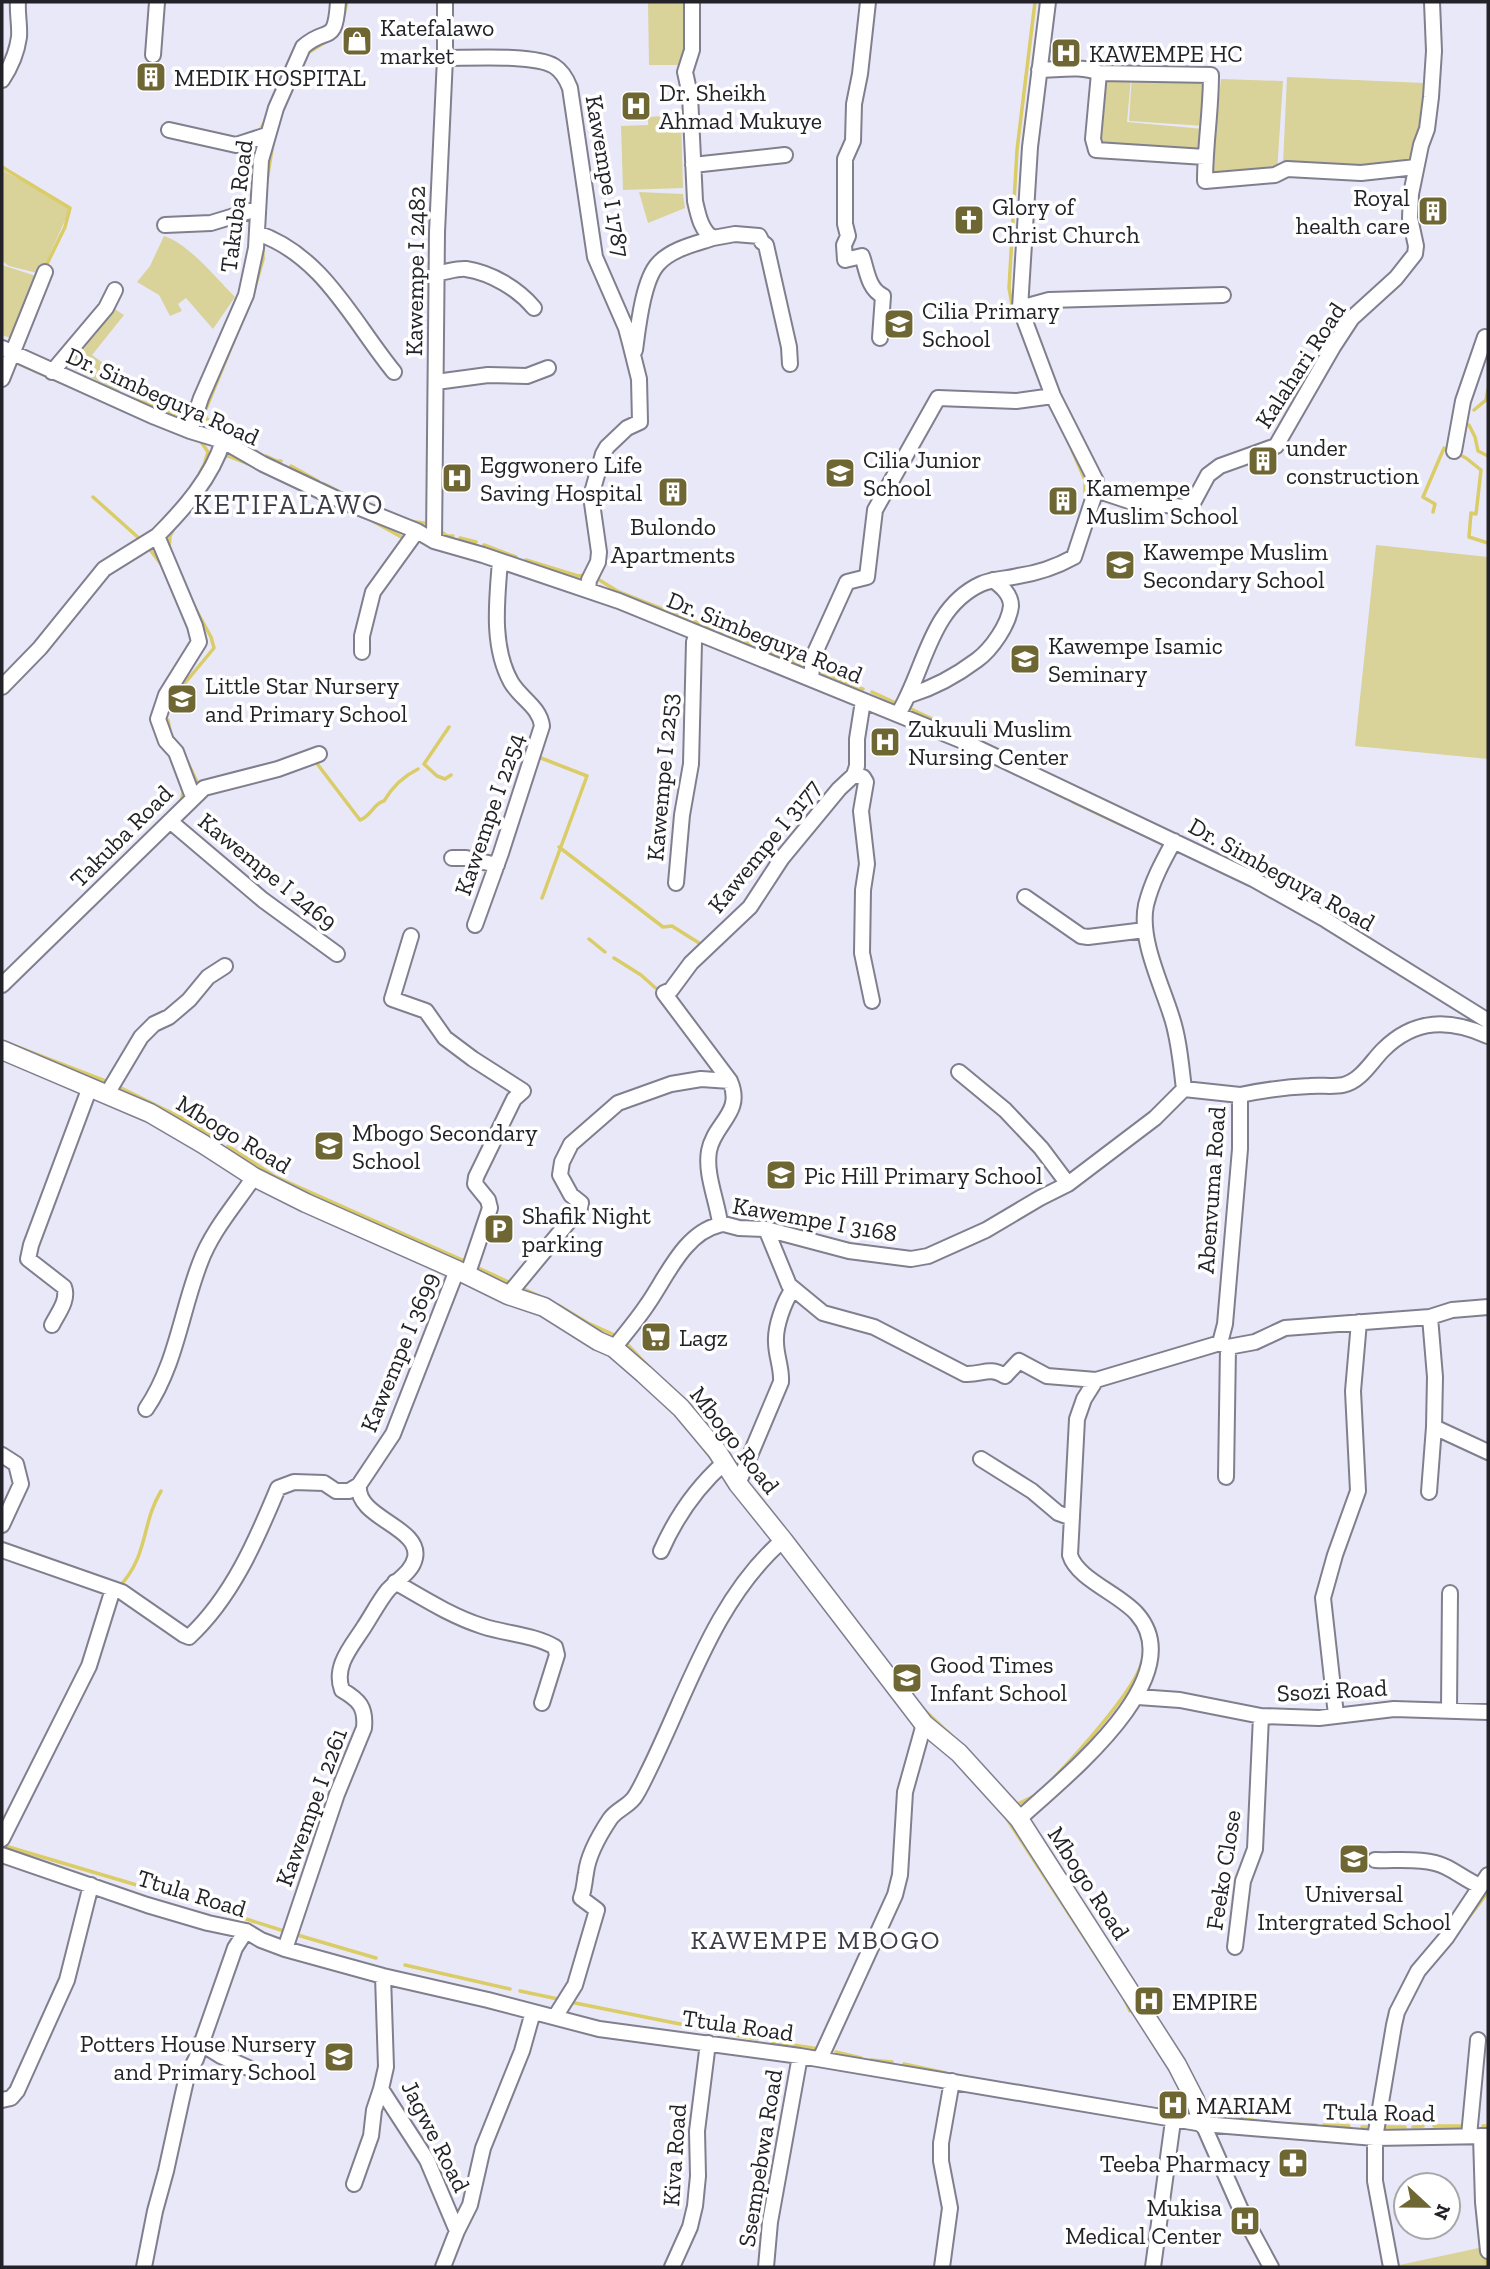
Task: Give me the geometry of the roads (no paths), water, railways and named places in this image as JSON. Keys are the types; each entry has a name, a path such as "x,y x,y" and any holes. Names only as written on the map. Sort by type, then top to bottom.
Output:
{"street":[{"path":"2,80 13,61 19,36 18,2"},
{"path":"153,55 157,2"},
{"name":"Takuba Road","path":"190,431 201,398 246,295 257,233 261,160 267,135 288,77 303,47 309,41 330,34 337,19 338,2"},
{"name":"Kawempe I 2482","path":"434,541 438,206 445,2"},
{"path":"692,2 692,50 685,72 690,95 695,201 699,218 709,236 713,238"},
{"path":"867,2 860,74 854,104 853,141 845,159 845,224 848,236 844,245 845,260 862,256 876,292 883,296 880,338"},
{"path":"898,714 910,695 934,630 964,597 980,584 1042,572 1074,558 1096,490 1096,481 1053,396 1020,308 1030,147 1048,2"},
{"name":"Kalahari Road","path":"1096,490 1129,500 1184,507 1194,501 1208,475 1220,466 1268,450 1280,442 1352,318 1396,278 1415,254 1410,218 1411,194 1427,129 1431,97 1434,51 1432,2"},
{"name":"Kawempe I 1787","path":"445,58 524,59 552,65 564,76 572,102 595,257 626,328 641,397 640,422 627,428 607,447 591,496 599,552 588,590"},
{"path":"1039,70 1079,69 1092,70 1098,74 1211,75 1211,119 1205,157 1205,181 1275,175 1287,169 1361,173 1416,167"},
{"path":"1098,74 1093,139 1097,150 1205,157"},
{"path":"169,130 236,145 267,135"},
{"path":"693,166 785,155"},
{"path":"165,225 211,223 257,209"},
{"path":"257,233 288,246 304,259 344,301 394,372"},
{"path":"634,358 642,303 657,265 678,250 713,238 749,234 759,236 766,245 789,347 790,363"},
{"path":"438,273 466,269 495,278 516,290 534,308"},
{"path":"2,379 7,350 45,272"},
{"path":"52,372 106,307 115,290"},
{"path":"1020,308 1049,300 1223,295"},
{"path":"1454,451 1463,401 1485,337 1488,338"},
{"name":"Dr. Simbeguya Road","path":"7,350 190,431 223,441 262,464 417,531 434,541 588,590 965,742 1253,879 1326,920 1488,1021"},
{"path":"436,382 488,375 527,376 548,368"},
{"path":"810,679 813,657 847,582 867,577 875,510 937,398 1016,401 1053,396"},
{"path":"2,687 40,648 104,569 157,536 172,521 204,481 223,441"},
{"path":"362,652 362,636 373,593 417,531"},
{"name":"Takuba Road","path":"2,985 171,822 193,797 179,760 166,741 158,719 166,695 199,642 195,626 157,536"},
{"name":"Kawempe I 2254","path":"474,925 497,866 541,726 538,713 511,682 501,651 497,610 500,561"},
{"path":"910,695 927,690 978,659 994,642 1005,624 1011,604 1007,593 993,580"},
{"name":"Kawempe I 2253","path":"676,883 682,815 691,764 694,642 697,633"},
{"name":"Kawempe I 3177","path":"730,1081 664,993 671,990 691,963 750,907 782,858 832,797 854,775 863,701"},
{"path":"193,797 204,788 269,772 318,754"},
{"path":"854,775 866,782 861,811 867,864 863,890 862,953 872,1001"},
{"name":"Kawempe I 2469","path":"171,822 263,900 337,954"},
{"path":"1174,841 1157,872 1146,907 1146,930 1161,989 1172,1016 1184,1089"},
{"path":"452,858 466,858 497,866"},
{"path":"1025,897 1081,936 1146,930"},
{"name":"Kawempe I 3699","path":"359,1485 393,1434 490,1208 488,1200 475,1184 476,1177 514,1099 523,1091 445,1038 425,1011 392,999 411,936"},
{"path":"52,1325 66,1292 64,1287 29,1259 44,1210 99,1091 154,1024 169,1017 189,1000 208,978 225,966"},
{"path":"1240,1095 1273,1088 1343,1085 1358,1077 1384,1049 1400,1037 1416,1028 1436,1023 1471,1028 1488,1036"},
{"name":"Mbogo Road","path":"2,1050 150,1113 254,1177 385,1240 508,1295 544,1307 614,1348 661,1388 717,1451 720,1466 783,1540 924,1724 959,1753 1019,1819 1177,2065 1195,2100 1203,2124"},
{"path":"959,1072 1005,1110 1041,1149 1068,1184"},
{"path":"508,1295 580,1208 581,1203 571,1195 560,1175 562,1162 571,1144 611,1107 671,1084 701,1079 730,1081 734,1097 732,1109 713,1139 709,1155 720,1223"},
{"name":"Abenvuma Road","path":"1184,1089 1240,1095 1240,1149 1224,1324 1226,1477"},
{"name":"Kawempe I 3168","path":"614,1348 684,1251 704,1231 720,1223 739,1228 766,1229 849,1251 911,1259 928,1256 986,1230 1068,1184 1155,1118 1184,1089"},
{"path":"146,1409 159,1389 169,1365 206,1248 254,1177"},
{"path":"766,1229 786,1280 823,1313 874,1327 965,1374 989,1369 1005,1376 1019,1361 1047,1376 1096,1380 1224,1345 1255,1342 1286,1328 1430,1317 1452,1310 1488,1307"},
{"path":"738,1484 781,1382 776,1336 784,1301 793,1289"},
{"path":"1429,1492 1435,1377 1430,1317"},
{"path":"1336,1715 1324,1598 1335,1555 1358,1491 1353,1391 1359,1322"},
{"path":"1019,1819 1103,1740 1138,1697 1152,1656 1152,1639 1146,1625 1136,1613 1072,1563 1070,1544 1077,1419 1084,1399 1096,1380"},
{"path":"1434,1427 1488,1452"},
{"path":"2,1455 16,1464 21,1484 2,1525"},
{"path":"981,1459 1032,1491 1058,1513 1072,1518"},
{"path":"661,1551 674,1523 720,1466"},
{"path":"2,1550 126,1595 189,1637 233,1584 278,1488 294,1482 324,1483 336,1491 349,1491 359,1485"},
{"name":"Kawempe I 2261","path":"285,1949 337,1794 364,1728 365,1718 358,1699 342,1690 339,1681 341,1664 386,1593 411,1568 416,1551 404,1533 365,1504 358,1492 359,1485"},
{"path":"555,2017 575,1985 597,1910 581,1898 586,1886 585,1875 591,1855 612,1816 634,1798 673,1723 709,1640 727,1607 764,1557 783,1540"},
{"path":"395,1582 478,1625 499,1632 530,1636 555,1647 557,1655 542,1703"},
{"path":"2,1839 89,1666 113,1589"},
{"path":"1449,1709 1450,1593"},
{"name":"Ssozi Road","path":"1138,1697 1171,1698 1261,1716 1319,1718 1394,1709 1488,1712"},
{"name":"Feeko Close","path":"1235,1947 1243,1881 1255,1849 1261,1716"},
{"path":"820,2059 895,1895 900,1875 905,1792 924,1724"},
{"name":"Ttula Road","path":"2,1855 147,1905 246,1931 285,1949 599,2029 820,2059 1173,2121 1375,2138 1479,2136"},
{"path":"1375,1860 1412,1861 1445,1867 1464,1880 1484,1881"},
{"path":"1391,2267 1375,2181 1375,2138 1398,2012 1418,1970 1446,1938 1484,1881"},
{"path":"2,2100 11,2098 18,2091 67,1980 91,1885"},
{"path":"145,2267 184,2087 235,1948 246,1931"},
{"name":"Jagwe Road","path":"383,1976 386,2067 381,2089 427,2160 457,2231"},
{"path":"443,2267 470,2205 483,2148 522,2051 533,2012"},
{"path":"1478,2040 1479,2136 1488,2251"},
{"path":"200,2043 253,2070"},
{"name":"Kiva Road","path":"672,2267 690,2227 695,2206 698,2176 697,2131 708,2043"},
{"name":"Ssempebwa Road","path":"766,2267 770,2222 800,2056"},
{"path":"942,2267 950,2201 942,2168 941,2143 952,2081"},
{"path":"354,2184 371,2136 374,2110 381,2089"},
{"path":"1153,2267 1173,2121"},
{"path":"1203,2124 1244,2217 1271,2267"}],"waterway":[{"path":"341,27 347,2"},
{"path":"1021,330 1013,311 1009,288 1017,150 1035,2"},
{"path":"306,54 332,38"},
{"path":"258,134 266,119"},
{"path":"266,187 273,143"},
{"path":"2,167 70,208 65,227 45,268"},
{"path":"254,291 263,259 263,247"},
{"path":"222,435 206,418 205,411 237,333"},
{"path":"25,351 48,361"},
{"path":"12,361 60,382"},
{"path":"1474,410 1486,400 1488,389"},
{"path":"127,397 186,417 191,408"},
{"path":"1469,425 1478,451 1488,456"},
{"path":"195,482 208,452 199,439"},
{"path":"239,443 257,452"},
{"path":"1433,512 1435,504 1423,497 1444,448 1448,450"},
{"path":"1072,450 1085,480 1085,494"},
{"path":"1456,453 1481,470 1476,514 1471,513 1469,537 1488,543"},
{"path":"223,460 226,455 249,464"},
{"path":"266,456 281,461"},
{"path":"291,466 318,481"},
{"path":"324,484 338,491"},
{"path":"1126,493 1146,496"},
{"path":"347,495 354,497"},
{"path":"93,497 141,540"},
{"path":"364,502 408,521 424,523"},
{"path":"369,519 405,539"},
{"path":"169,549 170,536 175,527"},
{"path":"440,531 447,536 453,536"},
{"path":"460,538 476,542"},
{"path":"484,545 516,557"},
{"path":"147,548 164,568"},
{"path":"526,560 578,576 585,575"},
{"path":"596,578 619,592 713,629"},
{"path":"170,701 214,648 194,606"},
{"path":"730,635 765,651"},
{"path":"772,653 807,667"},
{"path":"816,670 863,689"},
{"path":"872,692 898,704"},
{"path":"911,709 962,733"},
{"path":"168,720 171,735 178,745"},
{"path":"449,727 424,764 437,776 445,779 451,775"},
{"path":"541,758 587,776 542,898"},
{"path":"187,761 199,786"},
{"path":"315,761 360,820 384,801 399,782 418,769"},
{"path":"181,784 181,803"},
{"path":"1051,791 1065,798"},
{"path":"1073,802 1126,827"},
{"path":"1138,832 1162,844"},
{"path":"559,847 663,927 672,926 699,943"},
{"path":"589,939 605,952"},
{"path":"614,958 641,975 660,992"},
{"path":"2,1041 108,1082"},
{"path":"115,1085 180,1117 218,1140"},
{"path":"228,1146 274,1176 469,1263"},
{"path":"937,1259 959,1250"},
{"path":"476,1267 513,1284"},
{"path":"520,1287 545,1299"},
{"path":"558,1305 619,1337"},
{"path":"625,1342 646,1364"},
{"path":"698,1441 715,1463"},
{"path":"119,1587 135,1563 150,1515 161,1491"},
{"path":"1050,1782 1116,1706 1137,1674 1142,1661"},
{"path":"920,1706 953,1737"},
{"path":"1016,1805 1036,1795"},
{"path":"1005,1816 1114,1983"},
{"path":"2,1845 140,1886"},
{"path":"153,1890 210,1907"},
{"path":"1460,1929 1488,1892"},
{"path":"221,1911 284,1931"},
{"path":"294,1934 376,1958"},
{"path":"405,1965 510,1989"},
{"path":"1396,2000 1409,1973"},
{"path":"520,1991 558,1999"},
{"path":"1124,1998 1130,2011"},
{"path":"570,2002 695,2027"},
{"path":"704,2029 757,2039"},
{"path":"773,2042 819,2049"},
{"path":"836,2052 861,2058"},
{"path":"871,2060 892,2062"},
{"path":"904,2064 946,2073"},
{"path":"956,2075 969,2078"},
{"path":"1205,2107 1213,2114 1245,2119"},
{"path":"1247,2119 1266,2123"},
{"path":"1385,2119 1384,2127 1405,2127"},
{"path":"1288,2124 1316,2125"},
{"path":"1324,2125 1349,2126"},
{"path":"1413,2127 1423,2126"},
{"path":"1434,2126 1466,2126"},
{"path":"1483,2126 1488,2126"},
{"path":"1362,2127 1372,2127"},
{"path":"1485,2255 1487,2267"}],"place":[{"name":"Katefalawo market","path":"357,41"},
{"name":"KAWEMPE HC","path":"1066,53"},
{"name":"MEDIK HOSPITAL","path":"151,77"},
{"name":"Dr. Sheikh Ahmad Mukuye","path":"636,106"},
{"name":"Royal health care","path":"1433,211"},
{"name":"Glory of Christ Church","path":"969,220"},
{"name":"Cilia Primary School","path":"899,324"},
{"name":"under construction","path":"1263,461"},
{"name":"Cilia Junior School","path":"840,473"},
{"name":"Eggwonero Life Saving Hospital","path":"457,478"},
{"name":"Bulondo Apartments","path":"673,492"},
{"name":"Kamempe Muslim School","path":"1063,501"},
{"name":"Kawempe Muslim Secondary School","path":"1120,565"},
{"name":"Kawempe Isamic Seminary","path":"1025,659"},
{"name":"Little Star Nursery and Primary School","path":"182,699"},
{"name":"Zukuuli Muslim Nursing Center","path":"885,742"},
{"name":"Mbogo Secondary School","path":"329,1146"},
{"name":"Pic Hill Primary School","path":"781,1175"},
{"name":"Shafik Night parking","path":"499,1229"},
{"name":"Lagz","path":"656,1337"},
{"name":"Good Times Infant School","path":"907,1678"},
{"name":"Universal Intergrated School","path":"1354,1859"},
{"name":"EMPIRE","path":"1149,2001"},
{"name":"Potters House Nursery and Primary School","path":"339,2057"},
{"name":"MARIAM","path":"1173,2105"},
{"name":"Teeba Pharmacy","path":"1293,2163"},
{"name":"Mukisa Medical Center","path":"1245,2221"}],"district":[{"name":"KETIFALAWO","path":"289,504"},
{"name":"KAWEMPE MBOGO","path":"816,1940"}]}
